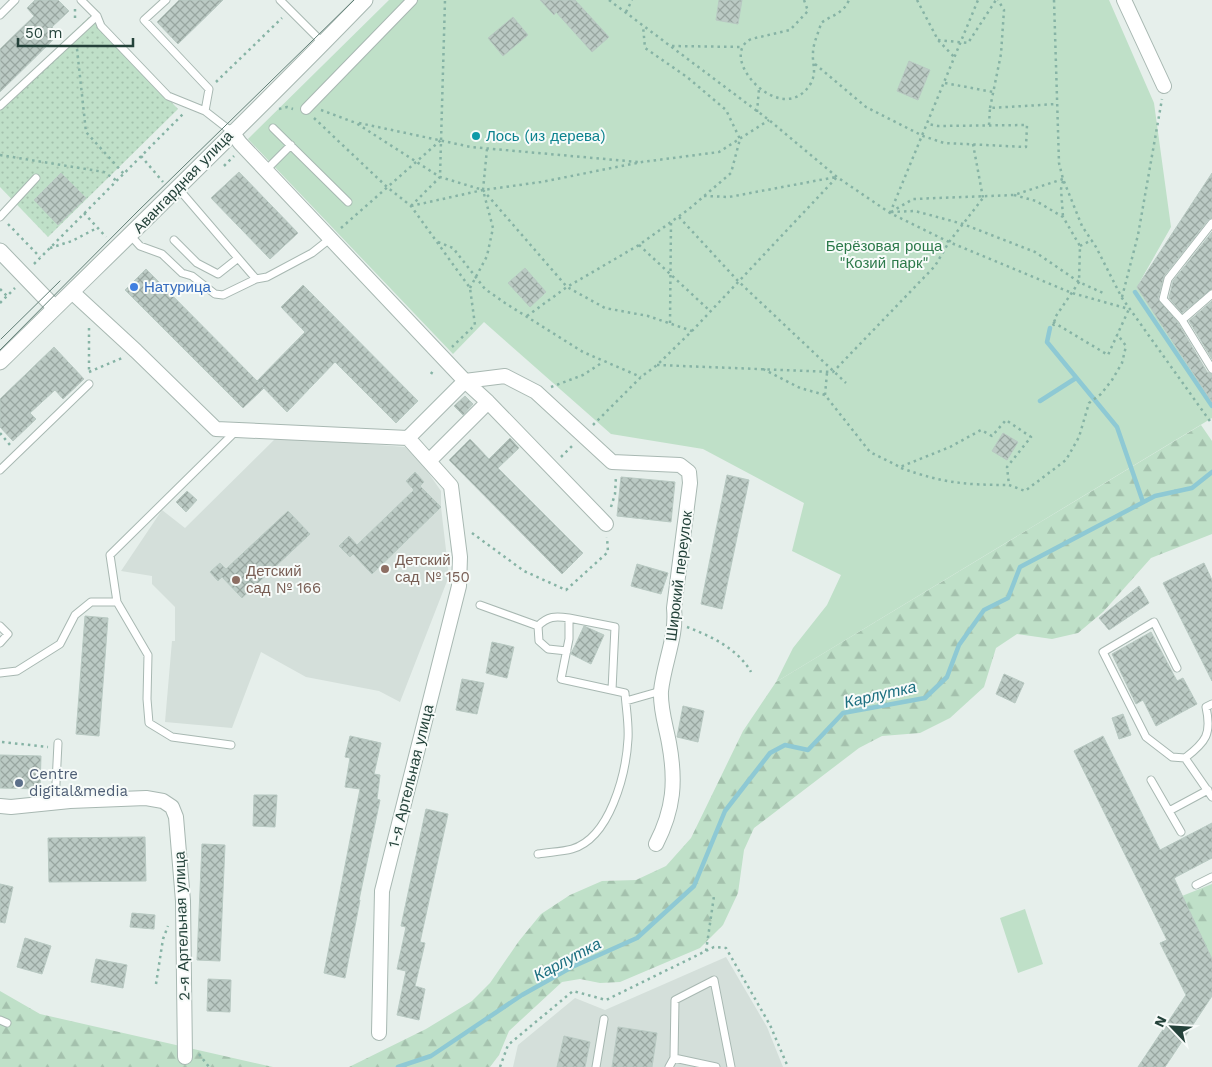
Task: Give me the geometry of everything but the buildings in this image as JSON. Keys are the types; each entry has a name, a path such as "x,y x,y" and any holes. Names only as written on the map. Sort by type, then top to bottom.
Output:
{"street":[{"name":"Авангардная улица","path":"0,362 131,236 174,189 365,0"},
{"path":"306,110 412,0"},
{"path":"1124,0 1164,86"},
{"path":"232,132 240,143 466,381 606,524"},
{"path":"0,251 55,308"},
{"path":"72,292 216,429 408,438 466,381 506,376 536,392"},
{"name":"Широкий переулок","path":"536,392 612,462 680,465 689,472 690,483 674,608 676,624 661,691 662,720 669,741 674,778 664,829 656,844"},
{"path":"430,460 488,402"},
{"name":"1-я Артельная улица","path":"379,1033 382,891 459,586 460,556 451,486 430,460 408,438"},
{"name":"2-я Артельная улица","path":"55,803 146,798 163,801 172,807 176,817 183,901 185,1058"},
{"path":"0,806 11,808 55,803"}],"lane":[{"path":"0,15 15,0"},
{"path":"81,0 97,16 101,26 168,96 205,111 232,132"},
{"path":"166,0 144,20 209,89 205,111"},
{"path":"280,0 323,43"},
{"path":"0,106 97,16"},
{"path":"274,128 348,202"},
{"path":"266,170 291,145"},
{"path":"0,217 36,178"},
{"path":"174,189 256,279"},
{"path":"1212,223 1168,279 1163,299 1182,320 1212,369"},
{"path":"131,236 140,246 162,254 182,273 192,276 215,294 223,295 256,279 267,277 312,254 331,238"},
{"path":"174,240 197,263 218,274 236,259"},
{"path":"1182,320 1212,294"},
{"path":"0,470 89,384"},
{"path":"231,745 172,737 149,723 146,698 148,655 118,602 110,556 237,430"},
{"path":"0,673 16,671 60,644 75,615 91,602 118,602"},
{"path":"480,605 538,626"},
{"path":"567,651 548,649 539,640 538,626 546,618 556,616 615,627 612,690"},
{"path":"538,854 573,849 596,834 607,819 622,773 628,738 625,693 561,679 567,651 568,618"},
{"path":"1177,668 1154,622 1102,652 1146,737 1172,757 1185,758 1201,746 1208,735 1209,717 1206,707 1212,704"},
{"path":"0,626 8,634 0,643"},
{"path":"626,701 661,691"},
{"path":"55,803 58,745"},
{"path":"1169,810 1210,794 1185,758"},
{"path":"1150,780 1181,832"},
{"path":"1196,885 1212,878"},
{"path":"670,1067 674,1058 675,1000 714,980 731,1067"},
{"path":"596,1067 604,1019"},
{"path":"674,1058 716,1067"}],"path":[{"path":"75,0 75,36 86,132 124,174"},
{"path":"411,206 440,177 445,0"},
{"path":"609,0 769,120 837,177 890,213 949,242 1072,293 1129,308"},
{"path":"626,13 632,0"},
{"path":"804,0 808,11 790,30 751,39 745,42 742,47 743,69 759,88 779,98 794,97 810,84 815,74 813,54 821,23 838,15 845,8 849,0 852,0"},
{"path":"917,0 938,40 955,58"},
{"path":"890,213 978,0"},
{"path":"938,40 961,44 968,43 997,0 1004,10 1001,54 990,108 989,125"},
{"path":"1054,0 1059,162 1063,179 1082,226 1092,240 1122,298 1212,424"},
{"path":"209,89 290,10"},
{"path":"527,316 567,287 639,245 678,217 731,173 740,139 726,110 688,78 645,48 643,26"},
{"path":"670,46 742,47"},
{"path":"815,64 866,107 922,136 944,143 1026,147 1027,125 938,126 928,124"},
{"path":"945,83 993,92"},
{"path":"1122,298 1138,234 1164,86"},
{"path":"757,112 759,88"},
{"path":"990,108 1057,104"},
{"path":"0,303 40,257 191,106"},
{"path":"278,110 287,107 306,110 387,187 411,206 470,288 475,325"},
{"path":"321,110 356,122 488,148 642,162"},
{"path":"411,206 483,190 541,182 642,162 719,152 769,120"},
{"path":"356,122 440,177 483,190 567,287 605,308 648,316 692,331"},
{"path":"331,238 415,160 441,140"},
{"path":"657,365 833,372 935,266 949,242 983,198 973,144"},
{"path":"470,288 487,256 493,228 483,190 488,148"},
{"path":"0,155 104,172 117,181"},
{"path":"141,156 174,189"},
{"path":"704,196 728,198 837,177"},
{"path":"632,387 692,331 837,177"},
{"path":"890,213 913,199 983,198 1014,195 1063,179"},
{"path":"1049,322 1054,325 1054,320 1079,282 1080,246 1063,217 1060,189 1063,179"},
{"path":"1014,195 1036,201 1063,217"},
{"path":"890,213 915,211 963,224 1035,252 1079,282 1103,293"},
{"path":"84,213 109,240"},
{"path":"0,217 40,257"},
{"path":"678,217 738,281 846,383"},
{"path":"670,323 671,222"},
{"path":"48,249 72,241 98,228"},
{"path":"1080,246 1092,240"},
{"path":"436,242 453,248 485,289 584,352 603,362 641,377"},
{"path":"639,245 710,311"},
{"path":"0,289 7,296"},
{"path":"1054,320 1108,355 1129,308"},
{"path":"88,309 89,384"},
{"path":"763,369 800,388 825,395 870,452 900,467 933,480 961,485 1009,486 1026,491 1066,460 1080,437 1089,403 1101,394 1122,363 1126,346 1117,334"},
{"path":"89,372 136,351"},
{"path":"536,392 583,375 603,362"},
{"path":"825,395 827,372"},
{"path":"900,467 950,446 981,430 992,436 1006,420 1031,437 1007,467 1009,486"},
{"path":"0,433 17,453"},
{"path":"457,521 524,571 566,590 608,552 606,524"},
{"path":"676,624 703,633 728,647 747,665 751,672"},
{"path":"2,742 58,745"},
{"path":"706,951 714,896"},
{"path":"156,984 163,939 169,921"},
{"path":"500,1067 508,1045 573,991 606,1000 714,947 726,948 770,1025 788,1067"}],"shaded area":[{"path":"277,437 405,447 423,465 441,491 449,576 400,702 379,691 306,677 261,652 232,728 165,722 172,641 175,641 175,607 152,584 152,576 121,571 162,510 185,528"},
{"path":"726,957 767,1027 783,1067 513,1067 518,1045 575,998 605,1010"}],"green space":[{"name":"Берёзовая роща \"Козий парк\"","path":"389,0 1109,0 1154,103 1171,227 1137,287 1212,402 1212,418 776,682 793,648 827,605 841,575 792,551 804,503 703,449 611,434 484,322 453,354 248,139"},
{"path":"89,17 178,109 48,237 0,187 0,102"},
{"path":"1201,425 1212,441 1212,534 1151,558 1103,612 1078,633 1052,639 1017,634 996,648 984,687 950,718 920,733 882,736 859,748 754,828 744,850 738,893 723,925 700,948 620,982 600,983 580,979 562,982 509,1031 499,1055 490,1067 349,1067 426,1029 472,1001 490,983 519,941 541,914 570,895 602,881 636,880 666,866 691,838 743,731 776,682"},
{"path":"1212,884 1212,959 1182,896"},
{"path":"1025,909 1043,964 1018,973 1000,918"},
{"path":"0,991 40,1014 273,1067 0,1067"}],"waterway":[{"path":"1135,292 1212,406"},
{"path":"1050,328 1047,342 1117,427 1143,502"},
{"path":"1040,401 1076,378"},
{"name":"Карлутка","path":"398,1067 431,1056 522,995 572,967 637,938 694,886 725,811 770,753 785,745 808,750 843,713 925,698 947,677 959,645 984,610 1008,598 1020,567 1155,496 1192,488 1212,472"}],"tram line":[{"path":"0,350 138,211 354,0"},
{"path":"1,339 60,281"}],"place":[{"name":"Лось (из дерева)","path":"476,136"},
{"name":"Натурица","path":"134,287"},
{"name":"Детский сад № 150","path":"385,569"},
{"name":"Детский сад № 166","path":"236,580"},
{"name":"Centre digital&media","path":"19,783"}]}
